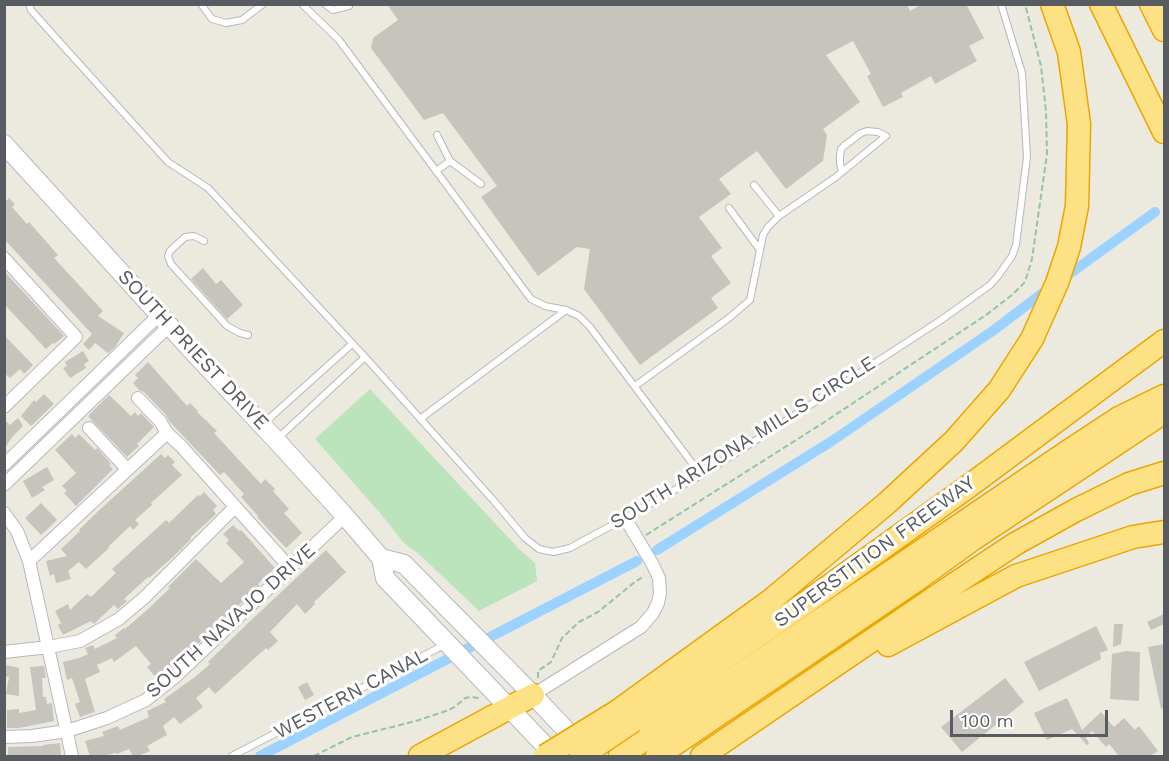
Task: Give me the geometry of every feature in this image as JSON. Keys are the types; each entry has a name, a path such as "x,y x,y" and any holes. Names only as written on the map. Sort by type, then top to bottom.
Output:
{"highway":[{"path":"545,756 625,716 770,601 887,503 954,441 999,390 1032,339 1057,283 1069,246 1077,206 1079,124 1069,52 1052,4"},
{"path":"1101,4 1164,132"},
{"path":"1150,4 1164,30"},
{"name":"SUPERSTITION FREEWAY","path":"580,756 625,716 804,604 969,486 1112,402 1164,341"},
{"path":"661,746 934,542 1112,402 1164,381"},
{"path":"1112,402 1164,396"},
{"path":"620,756 661,746 915,581 983,532 1164,412"},
{"path":"702,756 1015,544 1129,484 1164,473"},
{"path":"779,704 1016,576 1133,537 1164,532"},
{"path":"420,756 509,708 536,686"}],"main road":[{"name":"SOUTH PRIEST DRIVE","path":"4,144 345,516 381,558 385,578 460,638 488,649 536,686 591,756"},
{"name":"SOUTH PRIEST DRIVE","path":"381,558 404,564 460,638 465,662 555,756"}],"street":[{"path":"4,258 76,337 9,402 4,387"},
{"path":"4,465 115,358 164,320"},
{"path":"4,485 125,368 164,320"},
{"path":"115,358 125,368"},
{"path":"138,398 160,421 167,433 291,568"},
{"path":"70,401 80,411"},
{"path":"88,428 127,469"},
{"path":"29,561 167,433"},
{"path":"27,443 37,453"},
{"path":"4,652 80,641 119,619 145,597 235,507"},
{"path":"4,513 16,531 29,561 72,756"},
{"name":"SOUTH NAVAJO DRIVE","path":"4,737 67,731 107,718 146,700 176,676 345,516"},
{"path":"536,686 625,637 647,621 658,603 659,578 625,518"}],"lane":[{"name":"SOUTH ARIZONA MILLS CIRCLE","path":"29,4 31,10 45,26 168,162 208,188 365,357 495,501 525,538 539,549 553,552 570,548 700,475 941,320 990,285 998,276 1016,245 1027,157 1022,73 1001,4"},
{"path":"201,4 212,19 226,23 242,20 263,4"},
{"path":"325,4 333,10 349,6"},
{"path":"307,6 339,40 531,299 545,306 566,310 579,316 590,327 700,475"},
{"path":"635,386 729,318 750,300 763,235 768,227 780,216 842,171 886,136 878,132 867,131 844,146 840,156 842,171"},
{"path":"437,135 450,160 481,184"},
{"path":"436,171 450,160"},
{"path":"754,185 780,216"},
{"path":"729,208 760,250"},
{"path":"204,241 194,236 185,237 170,251 168,256 171,264 227,326 249,335"},
{"path":"420,419 566,310"},
{"path":"262,425 352,344"},
{"path":"276,440 365,357"},
{"name":"WESTERN CANAL","path":"232,756 460,638"}],"path":[{"path":"639,542 986,315 1012,296 1025,282 1032,259 1047,154 1046,111 1041,66 1025,4"},
{"path":"536,686 538,671 550,662 562,638 579,622 598,612 654,567"},
{"path":"314,756 352,737 449,710 465,698 478,698"}],"green space":[{"path":"370,389 519,549 535,563 537,581 479,611 420,555 404,543 315,439"}],"building":[{"path":"387,4 907,4 910,11 922,4 966,4 984,38 969,46 977,61 935,84 931,76 901,93 903,97 883,107 867,76 871,74 853,41 826,55 860,102 823,129 827,135 823,161 786,189 757,151 719,179 731,194 699,217 722,248 711,256 731,283 711,298 718,308 640,365 584,289 590,249 577,247 538,276 481,197 497,186 443,113 424,120 371,48 373,38 398,20"},
{"path":"9,198 15,204 12,207 27,224 29,222 58,255 54,258 103,311 98,316 124,333 108,353 95,343 89,350 83,344 92,334 4,239 4,199 6,201"},
{"path":"203,268 216,284 221,280 243,305 227,319 191,279"},
{"path":"4,271 64,336 46,349 4,304"},
{"path":"4,335 33,365 24,374 20,369 10,378 4,373"},
{"path":"83,351 89,361 84,364 86,368 70,378 63,368 67,366 65,362"},
{"path":"148,362 187,406 190,403 217,431 214,433 261,484 265,479 275,489 273,491 289,509 284,513 302,533 286,548 257,517 241,497 244,494 224,472 220,475 166,415 133,383 138,378 135,375"},
{"path":"44,394 54,404 31,426 21,416 34,400 36,402"},
{"path":"109,395 131,416 135,412 138,416 141,413 154,427 127,457 88,416"},
{"path":"18,418 23,426 4,449 4,419 10,425"},
{"path":"72,434 75,438 79,434 95,450 97,448 113,469 76,506 64,493 67,491 62,486 76,473 55,450"},
{"path":"161,454 165,458 168,455 175,462 172,465 182,475 135,520 139,524 133,530 130,526 86,569 79,562 68,571 71,579 56,583 54,574 50,576 46,561 67,556 61,549 94,515"},
{"path":"47,467 54,480 42,487 45,490 32,498 23,481"},
{"path":"204,492 217,506 213,510 216,514 174,556 124,599 127,601 118,609 114,605 94,624 91,621 63,635 58,625 61,623 55,611 68,604 70,610 87,594 91,597 116,573 112,569 166,520 169,523"},
{"path":"41,503 57,520 41,535 25,518"},
{"path":"233,525 239,531 241,530 275,568 258,584 259,586 158,680 147,667 151,664 136,646 114,662 112,658 97,665 100,672 85,679 95,712 80,717 75,704 80,702 72,678 67,680 63,662 88,654 85,648 93,645 95,649 117,638 115,635 147,610 196,559 221,583 244,562 226,543 229,540 223,534"},
{"path":"326,550 346,572 314,602 315,604 305,614 297,604 270,632 278,641 268,650 266,648 215,694 209,687 196,698 203,707 180,724 174,717 163,726 167,735 147,746 150,751 138,756 133,756 129,749 117,754 90,756 85,741 104,736 102,732 118,726 120,730 149,717 147,711 166,702 164,699 210,664 208,662"},
{"path":"1164,614 1164,624 1151,630 1147,622"},
{"path":"1114,624 1123,624 1121,644 1113,647"},
{"path":"1096,626 1108,650 1100,653 1101,659 1039,691 1024,662"},
{"path":"1164,644 1164,708 1161,709 1148,647"},
{"path":"1126,651 1140,652 1139,701 1110,699 1112,654"},
{"path":"6,665 19,668 19,696 6,694 9,677 4,676"},
{"path":"44,666 46,678 42,678 43,697 46,697 47,704 52,703 54,721 7,728 7,710 19,709 19,713 36,710 30,667"},
{"path":"1005,678 1024,702 962,752 941,727"},
{"path":"307,682 314,695 305,700 298,687"},
{"path":"1067,698 1082,730 1101,712 1114,727 1124,718 1135,730 1139,726 1158,751 1150,756 1119,756 1109,744 1106,747 1092,731 1086,737 1089,744 1087,745 1072,729 1047,740 1034,713"},
{"path":"60,743 61,756 8,756 8,747"}],"waterway":[{"path":"1061,280 1155,212"},
{"path":"657,550 832,441 994,330 1048,289"},
{"path":"260,756 637,561"}]}
